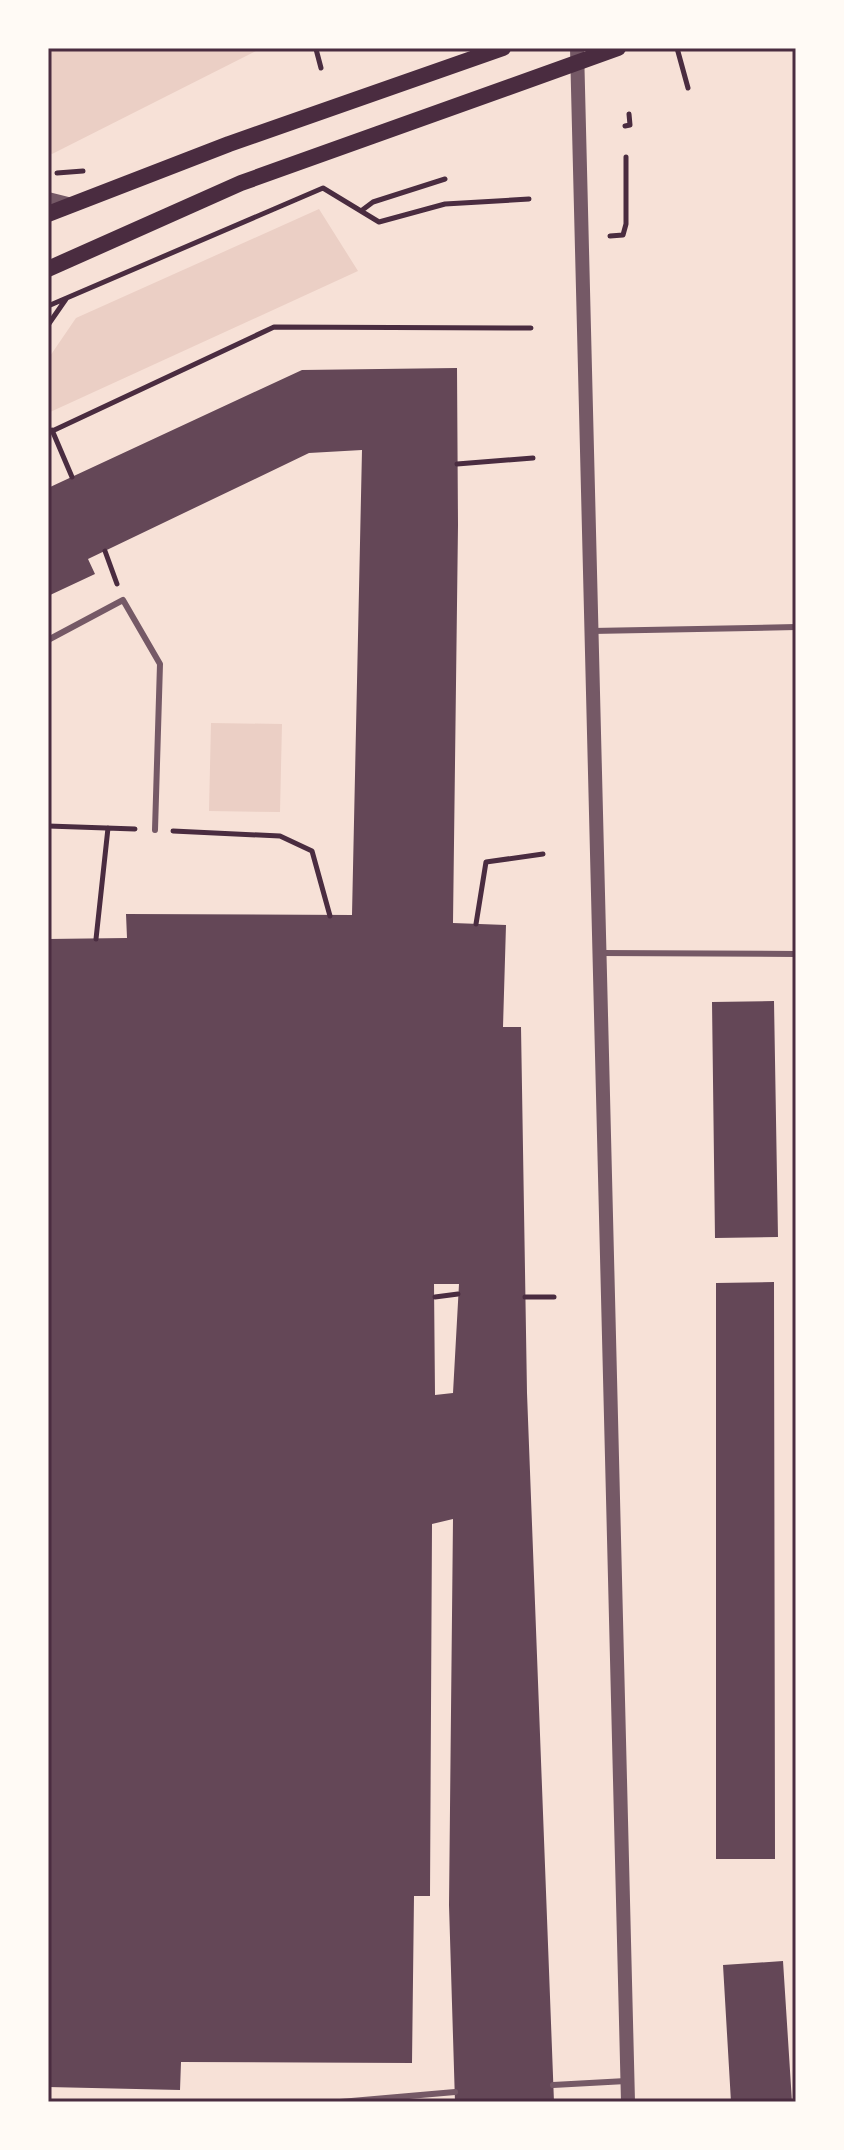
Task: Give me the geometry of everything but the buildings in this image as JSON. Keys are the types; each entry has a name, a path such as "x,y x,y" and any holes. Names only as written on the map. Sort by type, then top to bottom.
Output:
{"main road":[{"path":"48,214 229,144 503,48"},
{"path":"48,269 241,183 577,55 618,48"}],"street":[{"path":"577,55 628,2102"},
{"path":"48,199 72,205"}],"lane":[{"path":"48,640 123,600 160,664 155,830"},
{"path":"592,631 796,627"},
{"path":"600,953 796,954"},
{"path":"553,2085 628,2081"},
{"path":"340,2102 455,2092"}],"path":[{"path":"319,48 316,49 321,68"},
{"path":"677,48 688,88"},
{"path":"625,126 630,125 629,114"},
{"path":"610,236 623,235 626,224 626,157"},
{"path":"48,173 83,171"},
{"path":"361,211 373,202 445,179"},
{"path":"48,306 323,188 379,222 445,204 529,199"},
{"path":"48,325 68,296"},
{"path":"72,477 50,432 274,327 531,328"},
{"path":"457,464 533,458"},
{"path":"105,551 123,600"},
{"path":"48,826 280,836 312,851 330,916"},
{"path":"96,939 108,828"},
{"path":"476,924 486,862 543,854"},
{"path":"435,1297 458,1294"},
{"path":"525,1297 554,1297"}],"shaded area":[{"path":"48,48 262,48 52,154 48,152"},
{"path":"319,209 358,271 48,413 48,359 76,318"},
{"path":"211,723 282,724 280,812 209,811"}]}
